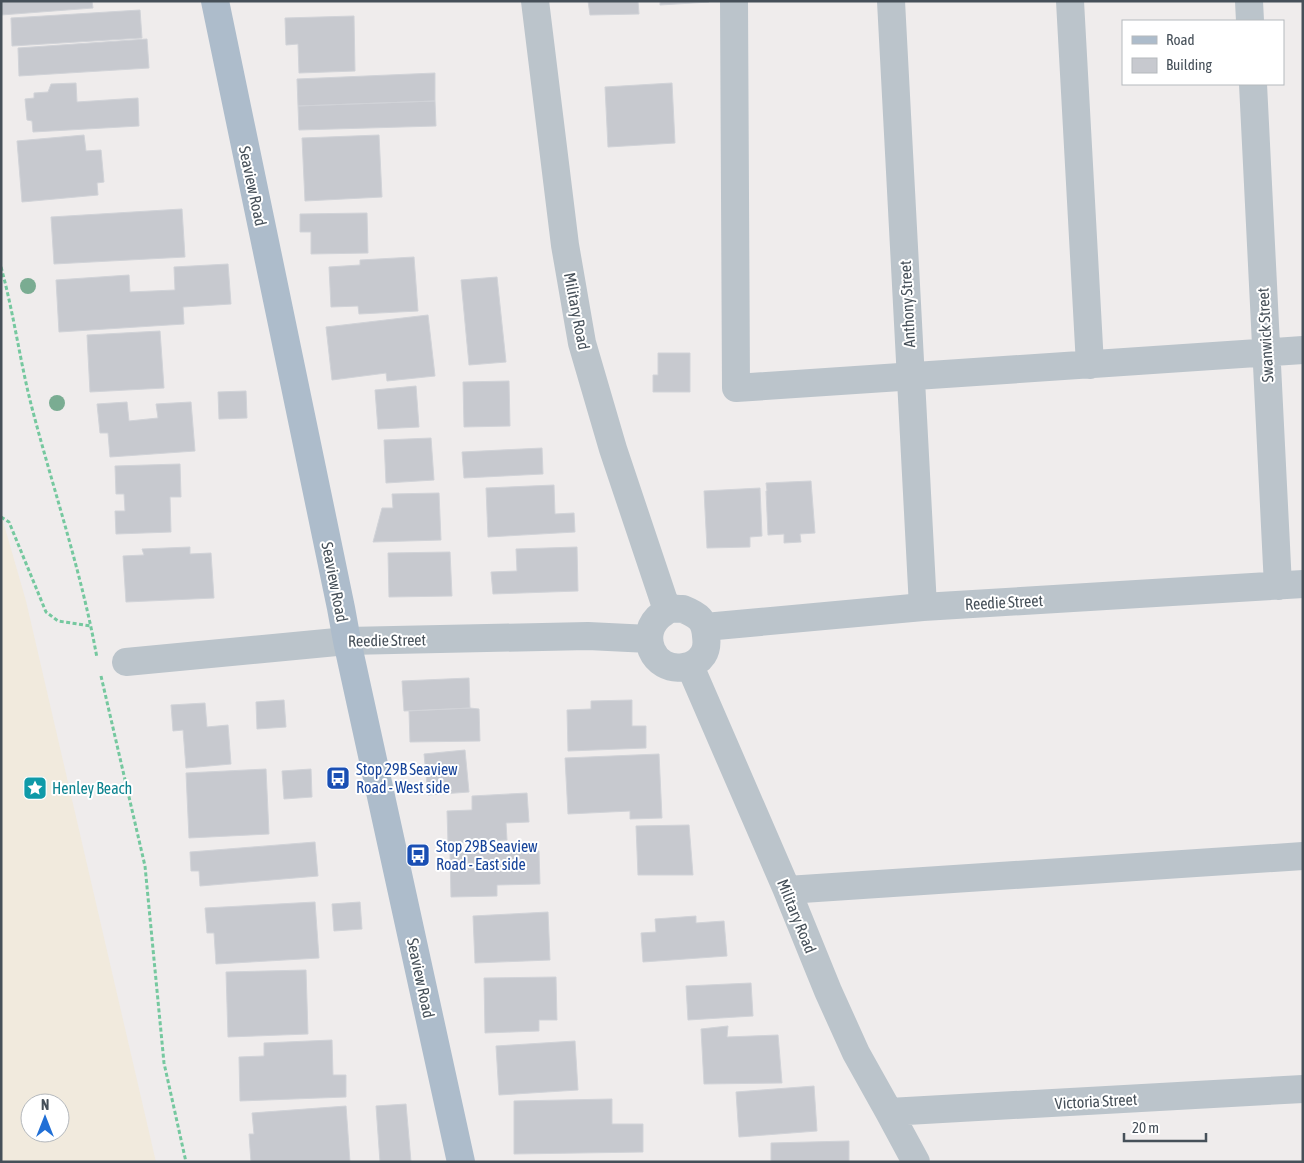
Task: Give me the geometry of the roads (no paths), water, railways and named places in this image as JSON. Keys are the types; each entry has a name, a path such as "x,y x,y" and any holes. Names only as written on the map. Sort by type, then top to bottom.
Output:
{"main road":[{"name":"Seaview Road","path":"215,1 347,641 461,1162"}],"street":[{"name":"Military Road","path":"535,1 564,245 582,343 613,449 667,610"},
{"path":"734,1 736,388 1303,350"},
{"name":"Anthony Street","path":"891,1 923,607"},
{"path":"1070,1 1090,364"},
{"path":"1248,1 1250,20"},
{"name":"Swanwick Street","path":"1253,85 1266,352 1290,585"},
{"name":"Reedie Street","path":"705,627 923,607 1290,585"},
{"path":"683,609 693,613 705,627 707,646 704,654 690,666 681,668 664,664 656,659 651,651 648,638 652,625 667,610 683,609"},
{"name":"Reedie Street","path":"126,662 347,641 588,636 648,638"},
{"name":"Military Road","path":"690,666 856,1053 916,1162"},
{"path":"787,890 1303,856"},
{"name":"Victoria Street","path":"889,1112 1303,1089"}],"place":[{"name":"Stop 29B Seaview Road - West side","path":"338,778"},
{"name":"Henley Beach","path":"35,788"},
{"name":"Stop 29B Seaview Road - East side","path":"418,855"}]}
